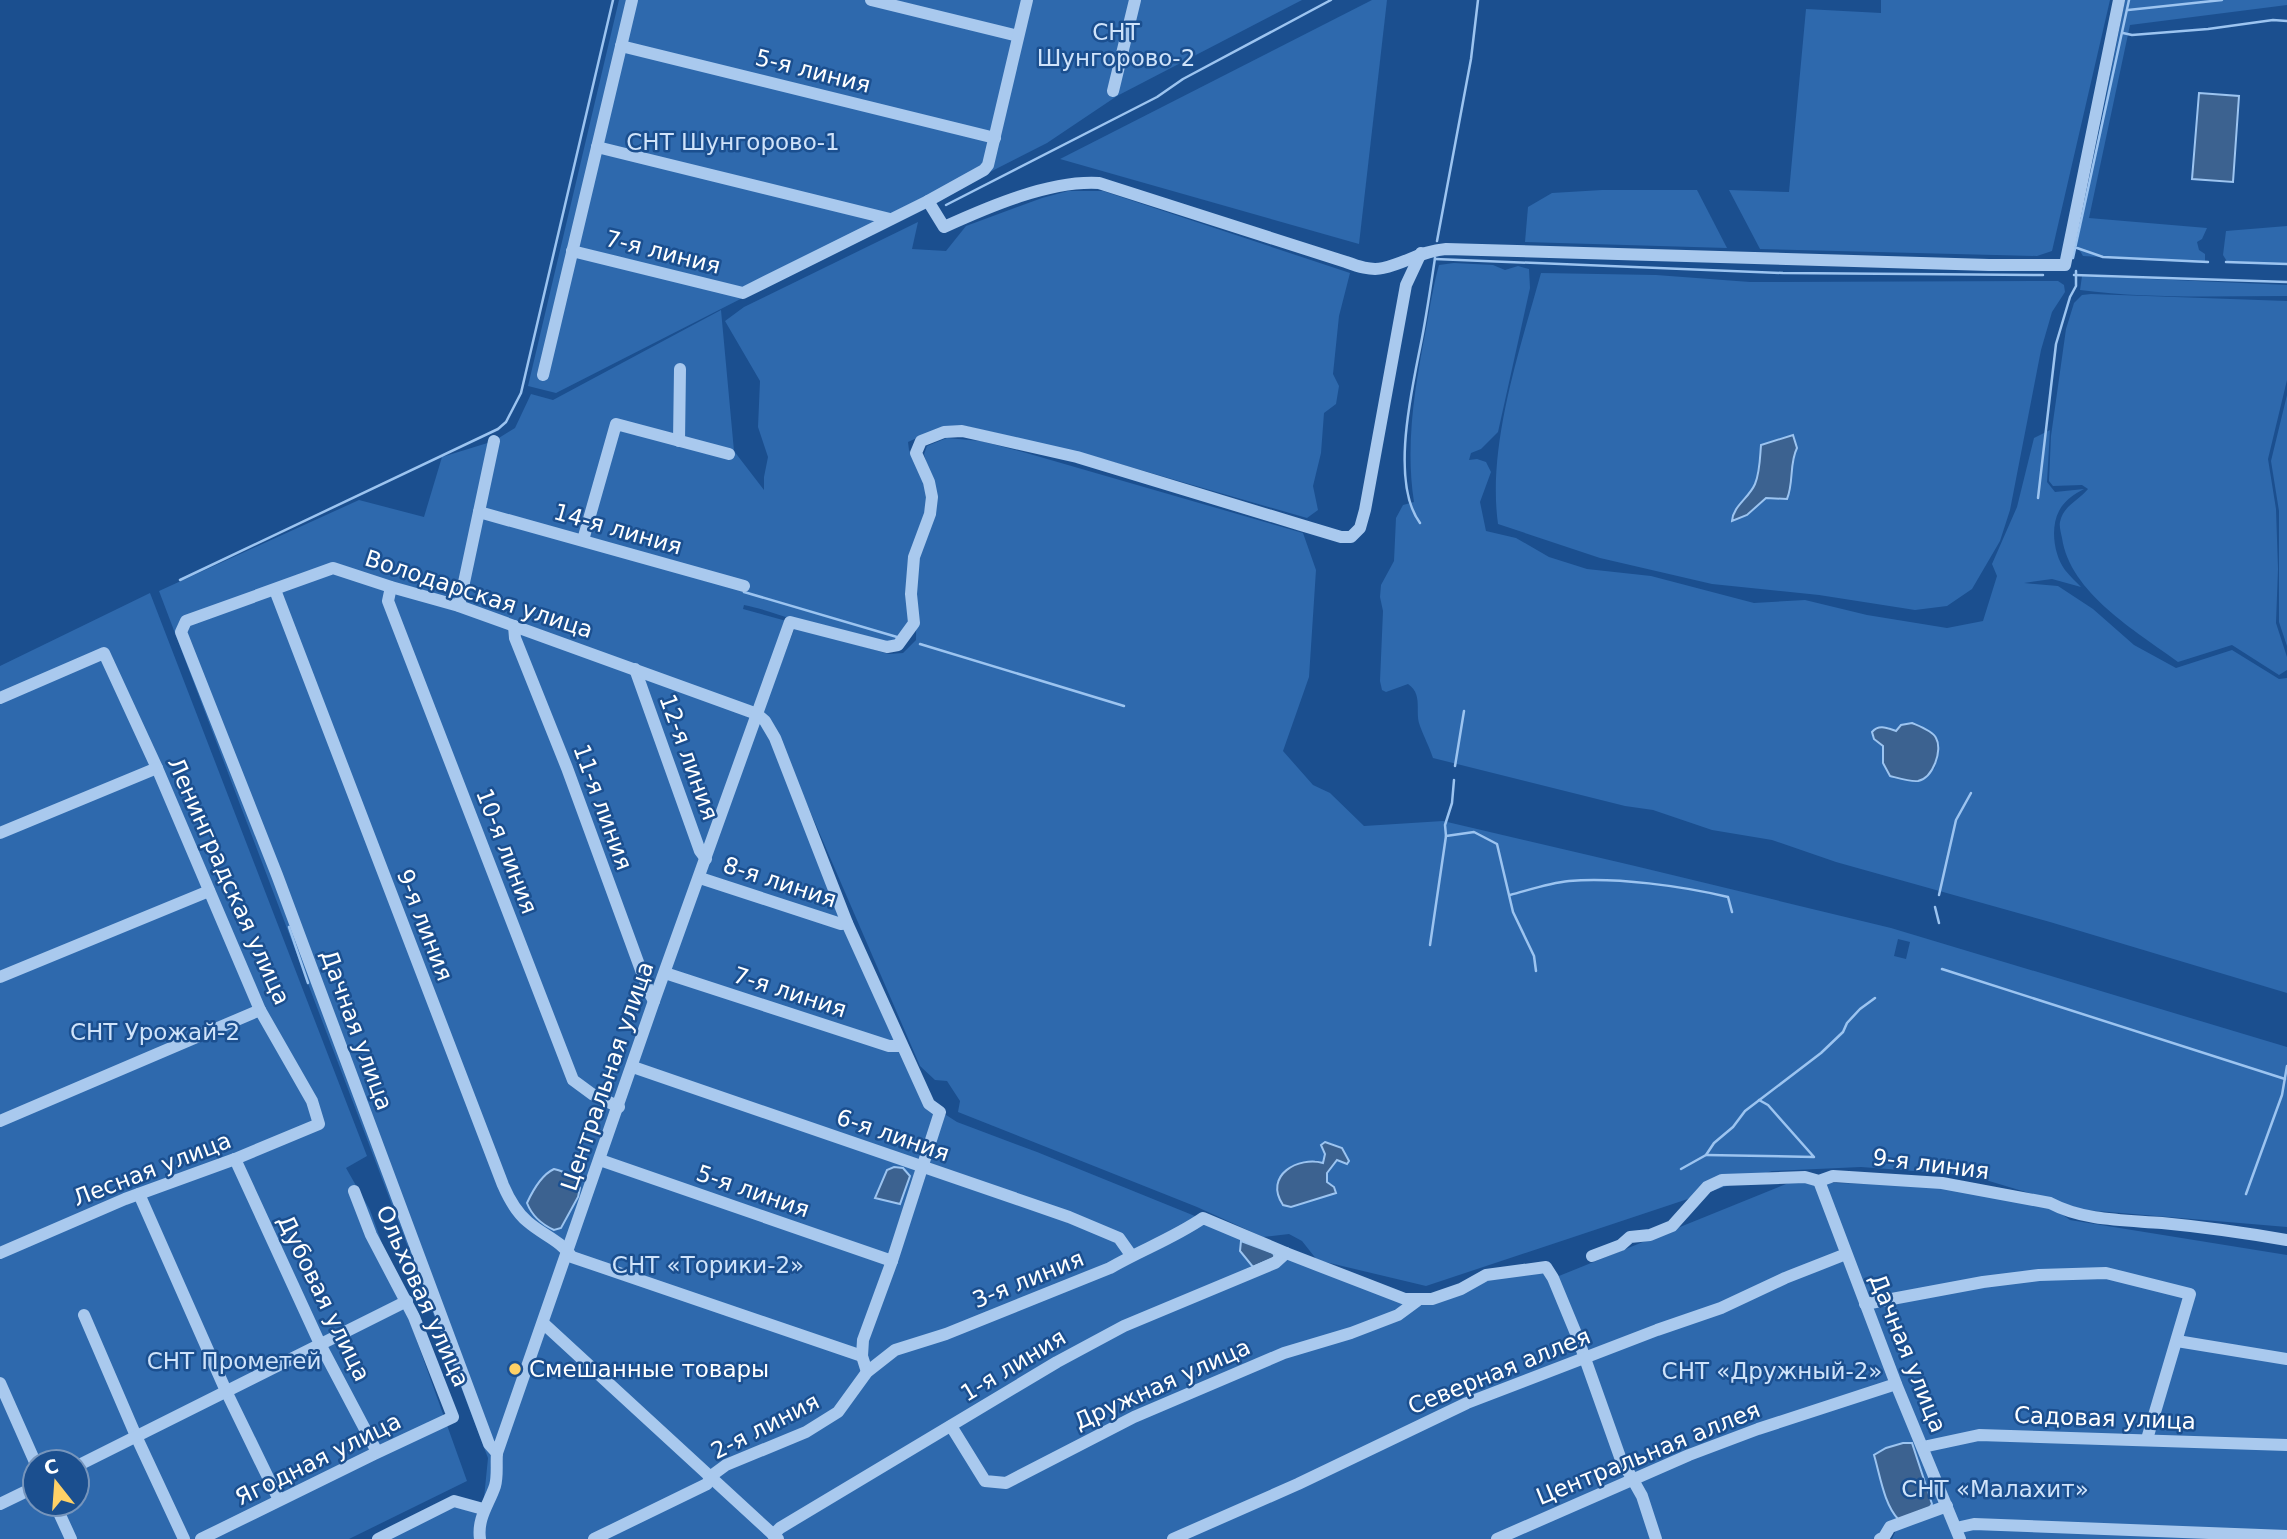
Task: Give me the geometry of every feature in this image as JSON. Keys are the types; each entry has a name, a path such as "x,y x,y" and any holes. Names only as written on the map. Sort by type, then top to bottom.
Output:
{"street":[{"path":"543,375 632,0"},
{"path":"871,0 1018,36"},
{"path":"597,146 885,222 985,170 1027,0"},
{"path":"1113,90 1135,0"},
{"path":"928,201 944,227 978,211 1062,184 1099,183 1365,268 1382,269 1421,253 1446,249 2065,265 2119,0"},
{"name":"5-я линия","path":"621,46 995,138"},
{"name":"7-я линия","path":"572,251 743,293 885,222"},
{"name":"Центральная улица","path":"480,1539 483,1509 495,1485 497,1452 790,622 887,647 898,645 914,623 911,594 914,557 930,514 932,497 929,482 916,453 921,441 932,435 962,431 1077,457 1341,537 1355,535 1365,510 1406,285 1421,253"},
{"path":"679,441 680,369"},
{"path":"583,540 616,424 729,454"},
{"path":"459,606 494,441"},
{"name":"14-я линия","path":"480,512 744,586"},
{"name":"Володарская улица","path":"186,621 333,568 459,606 757,714"},
{"name":"10-я линия","path":"391,587 388,601 573,1080 592,1094 619,1107"},
{"name":"9-я линия","path":"275,590 509,1200 527,1222 561,1244 572,1257 862,1356"},
{"name":"Дачная улица","path":"186,621 181,632 277,875 489,1444 497,1452"},
{"name":"11-я линия","path":"514,626 515,638 654,1001"},
{"name":"Ленинградская улица","path":"0,698 104,653 157,768 260,1010 312,1101 319,1124"},
{"name":"12-я линия","path":"635,668 706,859"},
{"path":"757,714 765,721 775,738 847,923 929,1104 940,1112 892,1261 863,1339 862,1356 867,1372"},
{"path":"0,833 157,768"},
{"name":"8-я линия","path":"700,878 841,924 847,923"},
{"path":"0,977 209,891"},
{"name":"7-я линия","path":"665,973 889,1046 902,1045"},
{"path":"0,1121 260,1010"},
{"name":"6-я линия","path":"633,1067 1069,1217 1119,1238 1131,1255"},
{"name":"Лесная улица","path":"0,1253 139,1194 236,1159 319,1124"},
{"name":"Дубовая улица","path":"236,1159 320,1344 377,1452"},
{"name":"5-я линия","path":"600,1160 892,1261"},
{"name":"9-я линия","path":"1592,1256 1621,1245 1630,1237 1650,1235 1672,1226 1707,1186 1722,1180 1805,1177 1819,1181 1833,1176 1942,1183 2050,1203 2063,1210 2118,1221 2162,1223 2287,1240"},
{"name":"Дачная улица","path":"1819,1181 1896,1384 1958,1534"},
{"name":"Ольховая улица","path":"354,1191 371,1235 407,1301 453,1417"},
{"path":"139,1194 226,1391 279,1500"},
{"name":"3-я линия","path":"867,1372 895,1350 946,1334 1110,1268 1131,1255 1185,1231 1203,1218 1286,1253"},
{"path":"1286,1253 1405,1299 1418,1301 1433,1299 1461,1289 1486,1275 1546,1267 1553,1278 1585,1360 1620,1457 1642,1496 1656,1539"},
{"name":"1-я линия","path":"775,1537 780,1528 1058,1362 1124,1326 1275,1263 1286,1253"},
{"name":"Северная аллея","path":"1173,1539 1298,1484 1467,1403 1721,1308 1785,1278 1846,1254"},
{"path":"1865,1304 1983,1282 2052,1274 2106,1273 2189,1294 2147,1439"},
{"path":"91,1459 407,1301"},
{"name":"Дружная улица","path":"951,1426 985,1481 1006,1483 1134,1416 1284,1353 1351,1333 1398,1315 1418,1301"},
{"path":"84,1315 184,1539"},
{"path":"543,1324 775,1537"},
{"path":"2177,1341 2287,1359"},
{"name":"2-я линия","path":"594,1539 707,1485 711,1476 726,1465 806,1432 838,1412 867,1372"},
{"path":"0,1383 29,1448"},
{"name":"Центральная аллея","path":"1497,1539 1689,1455 1758,1429 1896,1384"},
{"name":"Ягодная улица","path":"201,1539 453,1417"},
{"name":"Садовая улица","path":"1923,1447 1979,1435 2287,1445"},
{"path":"0,1504 21,1494"},
{"path":"378,1539 454,1502 483,1509"},
{"path":"1880,1539 1890,1527 1947,1506"},
{"path":"61,1518 71,1539"},
{"path":"1958,1534 1975,1524 2287,1536"}],"green space":[{"name":"СНТ Шунгорово-1","path":"619,0 1302,0 1117,96 1047,143 556,393 528,386"},
{"path":"1372,0 1387,0 1359,244 1060,159"},
{"path":"1881,0 2110,0 2052,251 2037,256 1760,249 1729,190 1789,192 1806,9 1881,13"},
{"path":"2125,0 2287,0 2287,5 2130,25 2089,218 2207,228 2202,239 2197,242 2199,250 2205,254 2205,263 2083,256 2077,246"},
{"path":"1697,190 1727,248 1525,242 1528,207 1552,193"},
{"path":"1068,191 1103,191 1350,273 1339,316 1333,374 1339,386 1336,404 1324,413 1321,453 1313,486 1318,510 1307,518 1082,453 965,426 930,432 908,442 909,450 927,483 930,497 928,513 912,557 909,594 911,622 897,643 862,641 744,605 743,609 790,622 757,714 765,721 775,738 847,923 929,1104 957,1122 1405,1299 1432,1299 1461,1289 1486,1275 1546,1267 1554,1278 1791,1182 1922,1185 1949,1181 1963,1190 2048,1204 2070,1220 2287,1255 2287,1539 1892,1539 1896,1530 1945,1510 1946,1506 1890,1527 1880,1539 378,1539 454,1501 483,1508 488,1458 159,591 359,500 424,517 442,457 494,441 515,428 531,394 553,400 721,310 734,451 764,490 768,457 758,427 760,381 725,321 744,307 918,222 912,249 946,251 966,226","holes":["1979,1435 2146,1439 2151,1443 1980,1438 1926,1447"]},
{"path":"2287,226 2287,265 2228,263 2223,255 2226,231"},
{"path":"1454,263 1493,265 1505,270 1518,266 1529,269 1530,288 1498,432 1481,449 1471,453 1469,460 1486,462 1491,472 1480,502 1486,531 1516,538 1549,557 1587,569 1651,576 1754,603 1805,600 1867,615 1947,628 1983,621 1997,576 1992,564 2017,507 2034,438 2050,430 2047,482 2055,492 2084,489 2061,507 2054,533 2061,564 2081,587 2052,579 2024,583 2058,586 2093,609 2134,645 2176,668 2232,650 2279,679 2287,678 2287,993 1836,862 1772,840 1712,830 1653,810 1625,806 1433,758 1418,721 1417,698 1413,688 1408,684 1386,692 1382,690 1380,681 1383,611 1380,597 1381,585 1394,561 1396,518 1403,505 1414,502 1411,480 1412,415 1439,265","holes":["1912,723 1932,735 1937,752 1935,768 1915,781 1889,774 1883,763 1883,746 1874,739 1872,732 1888,727 1896,731"]},
{"path":"1541,273 1656,275 1750,282 2058,281 2064,285 2065,292 2052,312 2041,350 2010,510 2000,541 1972,589 1947,606 1915,610 1819,595 1712,584 1600,558 1498,524 1497,462 1501,430 1515,365"},
{"path":"2082,276 2287,285 2287,296 2106,293 2080,290"},
{"path":"2082,295 2287,301 2287,380 2268,459 2276,509 2276,623 2287,657 2287,670 2279,675 2232,645 2178,662 2107,609 2078,576 2068,558 2060,522 2068,507 2088,489 2082,485 2053,486 2049,481 2051,436 2066,329 2074,303"},
{"path":"2287,395 2287,646 2279,622 2279,511 2271,461"},
{"path":"947,438 981,441 1303,533 1316,570 1309,677 1283,751 1313,785 1330,793 1364,826 1443,821 1635,866 1891,928 2287,1047 2287,1227 2085,1210 1969,1175 1861,1167 1772,1171 1426,1286 1317,1260 1302,1241 1289,1234 1263,1237 1197,1207 958,1112 960,1101 947,1081 935,1080 920,1066 778,737 763,711 795,627 889,654 903,653 916,640 917,558 928,529 927,465 924,454 927,446","holes":["1898,939 1910,942 1906,959 1894,956","1328,1142 1342,1148 1347,1164 1337,1160 1327,1173 1327,1182 1336,1193 1309,1201 1315,1160 1324,1163 1325,1154 1322,1150"]},
{"path":"150,593 367,1156 346,1168 370,1210 467,1481 349,1539 0,1539 0,666"}],"shaded area":[{"path":"2199,93 2239,96 2233,182 2192,179"},
{"path":"1793,435 1797,448 1787,499 1766,498 1747,515 1732,521 1735,511 1755,484 1761,445"},
{"path":"1912,723 1932,733 1938,743 1932,769 1918,781 1890,776 1883,763 1883,746 1874,739 1872,732 1880,727 1896,731 1901,725"},
{"path":"1325,1142 1342,1148 1349,1161 1347,1164 1337,1160 1327,1173 1327,1182 1334,1187 1336,1193 1291,1207 1283,1205 1277,1185 1281,1177 1286,1170 1304,1162 1323,1163 1325,1154 1321,1145"},
{"path":"894,1167 903,1168 910,1176 900,1204 875,1198 887,1170"},
{"path":"554,1169 570,1176 580,1188 561,1228 554,1230 538,1219 527,1203 541,1179"},
{"path":"1241,1241 1273,1253 1275,1257 1253,1267 1240,1251"},
{"path":"1903,1443 1912,1443 1932,1504 1929,1508 1899,1520 1886,1498 1874,1455"}],"waterway":[{"path":"180,580 498,429 506,422 521,393 613,0"},
{"path":"946,205 1157,97 1183,79 1331,0"},
{"path":"1437,241 1471,59 1478,0"},
{"path":"2073,258 2129,0"},
{"path":"2128,10 2222,0"},
{"path":"2123,33 2132,35 2273,20 2287,21"},
{"path":"2077,248 2103,257 2208,262"},
{"path":"1420,523 1411,505 1406,483 1406,432 1435,258"},
{"path":"1435,259 1783,273 2043,275"},
{"path":"2226,262 2287,264"},
{"path":"2038,498 2056,344 2076,286 2076,271"},
{"path":"2074,275 2287,282"},
{"path":"744,592 897,637"},
{"path":"920,644 1124,706"},
{"path":"1455,766 1464,711"},
{"path":"1430,945 1446,836 1445,825 1452,803 1454,780"},
{"path":"1939,895 1956,820 1971,793"},
{"path":"1446,836 1474,832 1497,844 1513,912 1534,956 1536,971"},
{"path":"1510,895 1569,881 1628,881 1728,897 1732,912"},
{"path":"1935,907 1939,923"},
{"path":"289,927 308,983"},
{"path":"1942,969 2285,1079"},
{"path":"1681,1169 1706,1155 1745,1111 1821,1053 1843,1032 1847,1023 1860,1009 1875,998"},
{"path":"2246,1194 2282,1095 2287,1066"},
{"path":"1706,1155 1814,1157 1768,1105 1759,1100"}],"place":[{"name":"Смешанные товары","path":"515,1369"}],"park label":[{"name":"СНТ Шунгорово-2","path":"1116,45"},
{"name":"СНТ Урожай-2","path":"155,1032"},
{"name":"СНТ «Торики-2»","path":"708,1265"},
{"name":"СНТ Прометей","path":"234,1361"},
{"name":"СНТ «Дружный-2»","path":"1772,1371"},
{"name":"СНТ «Малахит»","path":"1995,1489"}]}
